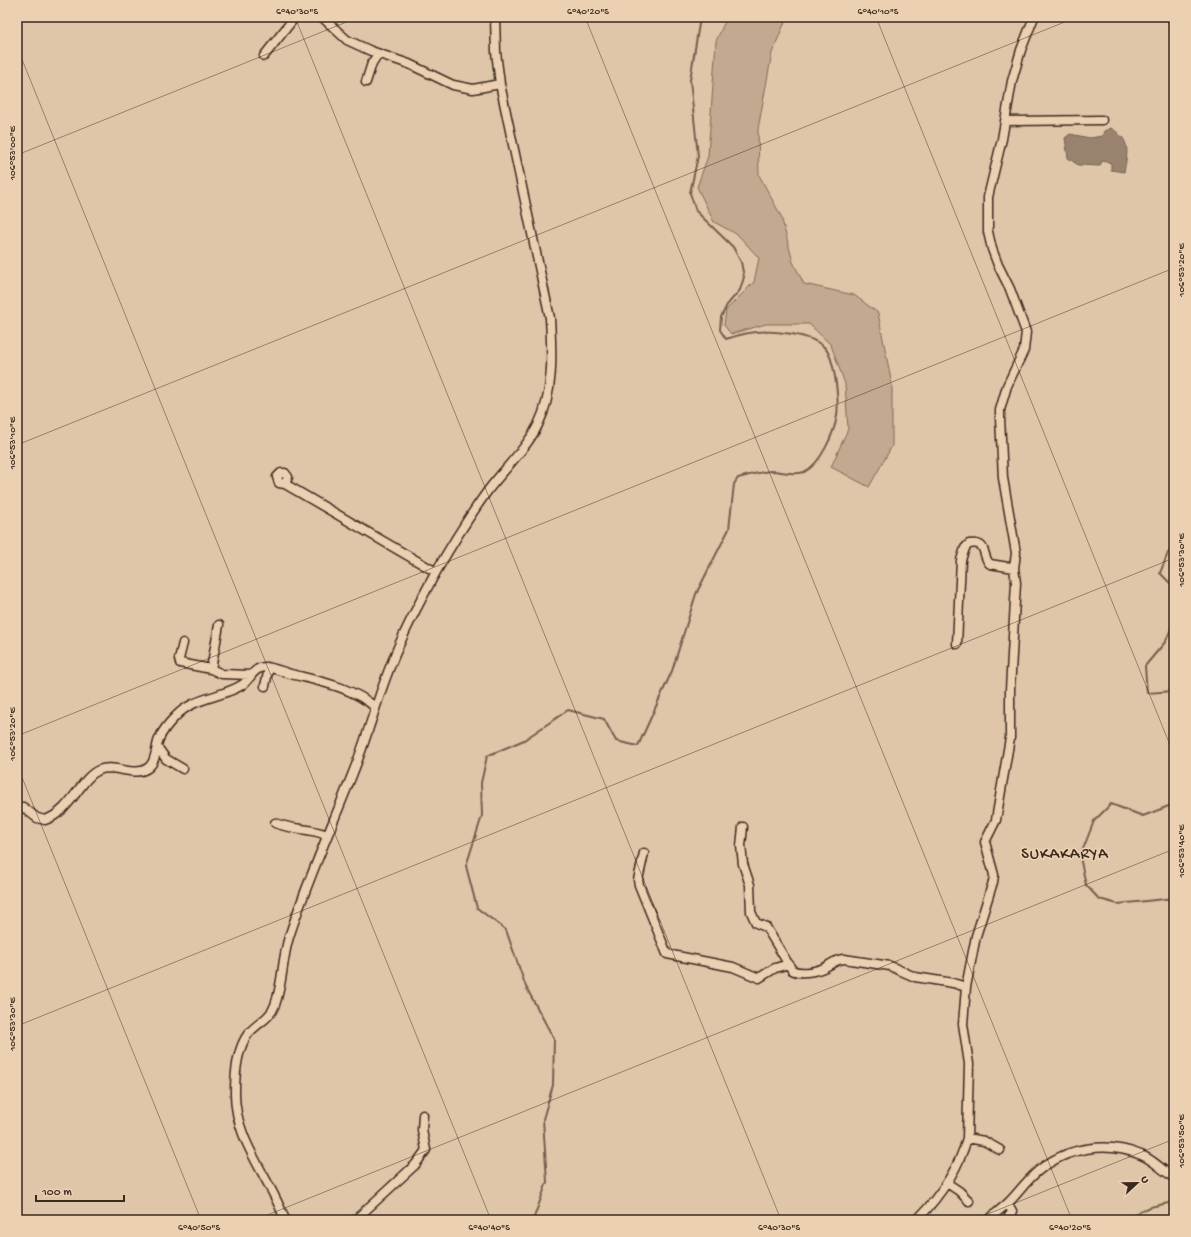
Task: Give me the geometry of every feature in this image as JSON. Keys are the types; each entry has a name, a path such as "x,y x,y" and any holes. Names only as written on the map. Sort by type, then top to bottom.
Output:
{"street":[{"path":"264,56 295,17"},
{"path":"322,17 343,38 378,54 409,64 440,80 463,88 473,89 500,84"},
{"path":"285,1220 280,1205 258,1165 240,1127 234,1094 235,1076 240,1053 248,1035 266,1019 274,1009 289,938 327,835 365,742 375,707 392,661 436,572 490,488 530,438 538,424 549,386 552,353 550,318 500,84 496,52 495,17"},
{"path":"917,1220 947,1183 964,1150 967,1138 969,1064 963,1024 966,987 978,931 993,882 994,874 985,842 996,820 1010,738 1010,690 1016,583 1014,568 1016,553 1003,478 1000,410 1007,386 1024,350 1026,332 1010,289 994,254 988,232 988,197 1009,97 1021,50 1034,17"},
{"path":"366,82 372,63 378,54"},
{"path":"1005,121 1102,120"},
{"path":"285,484 436,572"},
{"path":"957,644 961,560 965,548 970,544 978,544 984,549 987,561 990,564 1014,568"},
{"path":"211,669 219,625"},
{"path":"184,643 179,659 180,663 211,669 222,674 250,676"},
{"path":"17,808 23,807 40,820 48,819 66,806 95,772 107,768 138,772 145,770 152,764 160,738 179,713 205,698 242,685 259,669 269,668 344,689 369,702 375,707"},
{"path":"265,686 269,668"},
{"path":"158,748 166,759 183,769"},
{"path":"276,823 287,828 309,830 327,835"},
{"path":"743,827 741,846 743,864 750,885 751,912 756,923 766,927 794,972 804,972 824,968 837,960 844,959 890,966 915,977 953,983 966,987"},
{"path":"644,853 638,880 639,885 667,954 733,967 759,978 775,968 789,964"},
{"path":"355,1220 415,1165 426,1150 422,1130 423,1115"},
{"path":"967,1138 984,1141 1000,1150"},
{"path":"989,1220 1008,1204 1039,1170 1054,1160 1086,1148 1115,1148 1138,1153 1174,1177"},
{"path":"947,1183 959,1191 969,1201"},
{"path":"1007,1220 1012,1211 1008,1204"}],"shaded area":[{"path":"727,17 787,17 772,53 758,129 759,175 781,216 793,262 804,284 854,295 878,313 892,385 892,446 869,487 831,467 848,429 845,384 831,345 809,324 766,324 731,334 724,325 726,310 754,282 759,258 738,235 714,222 697,187 708,156 716,41"},
{"path":"1111,128 1122,137 1125,142 1127,152 1124,172 1111,170 1111,163 1102,161 1100,166 1078,165 1068,158 1065,138 1070,134 1090,138 1102,136 1104,131"}],"waterway":[{"path":"533,1220 547,1182 543,1119 553,1085 554,1039 526,987 506,930 477,908 466,866 482,816 481,783 487,756 524,740 568,710 604,719 616,741 638,746 672,671 696,594 729,529 734,484 738,478 759,473 771,471 796,474 804,472 816,462 826,447 833,431 837,416 837,390 834,370 828,353 819,343 802,336 782,332 752,332 726,339 720,330 721,317 727,305 740,290 744,277 741,262 733,247 696,211 690,193 698,156 690,80 699,24 703,17"},
{"path":"1174,548 1168,553 1160,573 1174,587"},
{"path":"1174,621 1166,641 1145,666 1147,693 1174,691"},
{"path":"1174,804 1143,816 1111,804 1094,821 1080,857 1086,885 1099,899 1118,904 1174,898"},
{"path":"1126,1220 1143,1210 1174,1202"}],"district":[{"name":"SUKAKARYA","path":"1065,855"}]}
